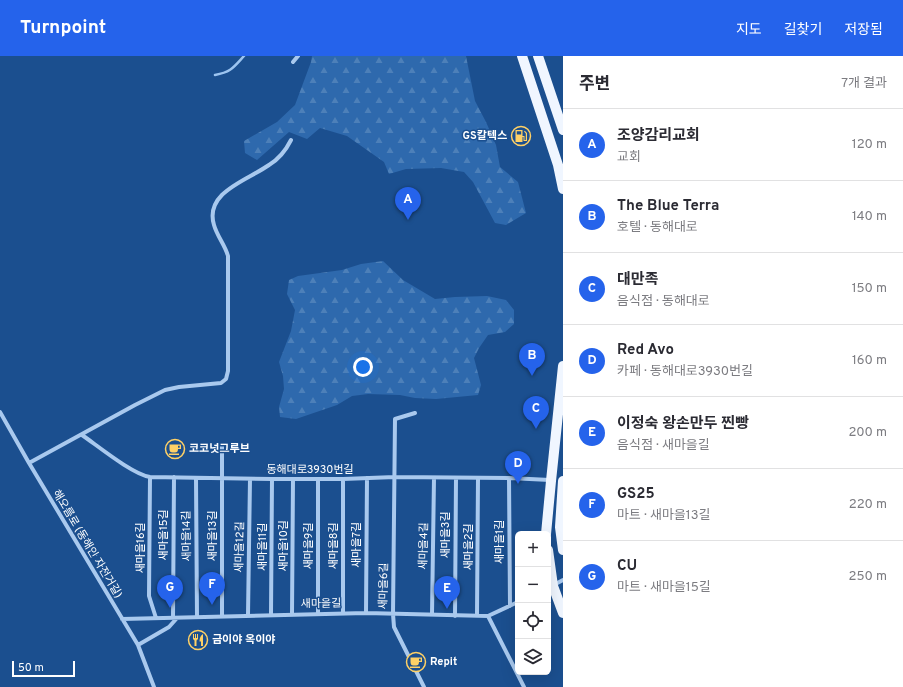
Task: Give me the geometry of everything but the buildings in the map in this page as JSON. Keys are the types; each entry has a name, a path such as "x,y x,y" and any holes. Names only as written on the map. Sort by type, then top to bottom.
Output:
{"main road":[{"path":"522,56 560,165 562,182"},
{"path":"538,56 563,128"},
{"path":"546,531 563,366"},
{"path":"563,481 562,515 560,527 563,550"},
{"path":"551,589 563,613"}],"street":[{"path":"294,62 298,56"},
{"path":"29,463 164,390 179,386 221,383 226,379 228,371 228,256 227,250 214,226 213,213 218,200 224,193 270,165 284,152 291,140"},
{"name":"해오름로 (동해안 자전거길)","path":"0,412 138,645 154,687"},
{"name":"새마을6길","path":"415,413 395,419 393,614 394,627 424,687"},
{"name":"동해대로3930번길","path":"82,435 129,468 150,477 272,480 395,477 551,480"},
{"name":"새마을13길","path":"222,446 222,616"},
{"name":"새마을16길","path":"150,477 149,596 156,618"},
{"name":"새마을15길","path":"174,477 175,618"},
{"name":"새마을14길","path":"196,478 197,617"},
{"name":"새마을7길","path":"366,613 367,478"},
{"name":"새마을4길","path":"432,614 434,478"},
{"name":"새마을3길","path":"455,616 456,478"},
{"name":"새마을2길","path":"477,615 478,478"},
{"name":"새마을1길","path":"509,478 510,606"},
{"name":"새마을12길","path":"248,615 250,479"},
{"name":"새마을10길","path":"292,614 293,479"},
{"name":"새마을8길","path":"343,479 343,613"},
{"name":"새마을11길","path":"271,615 272,480"},
{"name":"새마을9길","path":"318,480 318,614"},
{"path":"551,586 563,580"},
{"name":"새마을길","path":"122,620 343,613 488,616 516,603"},
{"path":"488,616 524,687"},
{"path":"138,645 169,627 175,618"}],"green space":[{"path":"312,56 466,56 475,101 496,145 500,167 518,182 526,213 506,225 495,223 473,182 464,172 441,168 406,169 389,174 384,162 347,136 320,128 307,139 289,132 257,160 245,153 244,141 277,122 295,105"},
{"path":"383,261 403,280 435,299 487,296 506,300 514,310 514,324 505,332 488,335 474,358 481,385 478,395 436,399 415,398 400,395 368,394 352,396 337,405 296,419 280,417 279,407 284,389 283,376 279,362 291,331 295,310 287,294 289,280 298,276 342,270 361,264"}],"waterway":[{"path":"215,75 231,69 244,56"}],"place":[{"name":"GS칼텍스","path":"521,136"},
{"name":"조양감리교회","path":"408,220"},
{"name":"The Blue Terra","path":"532,376"},
{"name":"대만족","path":"536,429"},
{"name":"코코넛그루브","path":"175,449"},
{"name":"Red Avo","path":"518,484"},
{"name":"GS25","path":"212,605"},
{"name":"CU","path":"170,608"},
{"name":"이정숙 왕손만두 찐빵","path":"447,609"},
{"name":"금이야 옥이야","path":"198,640"},
{"name":"Repit","path":"416,662"}]}
